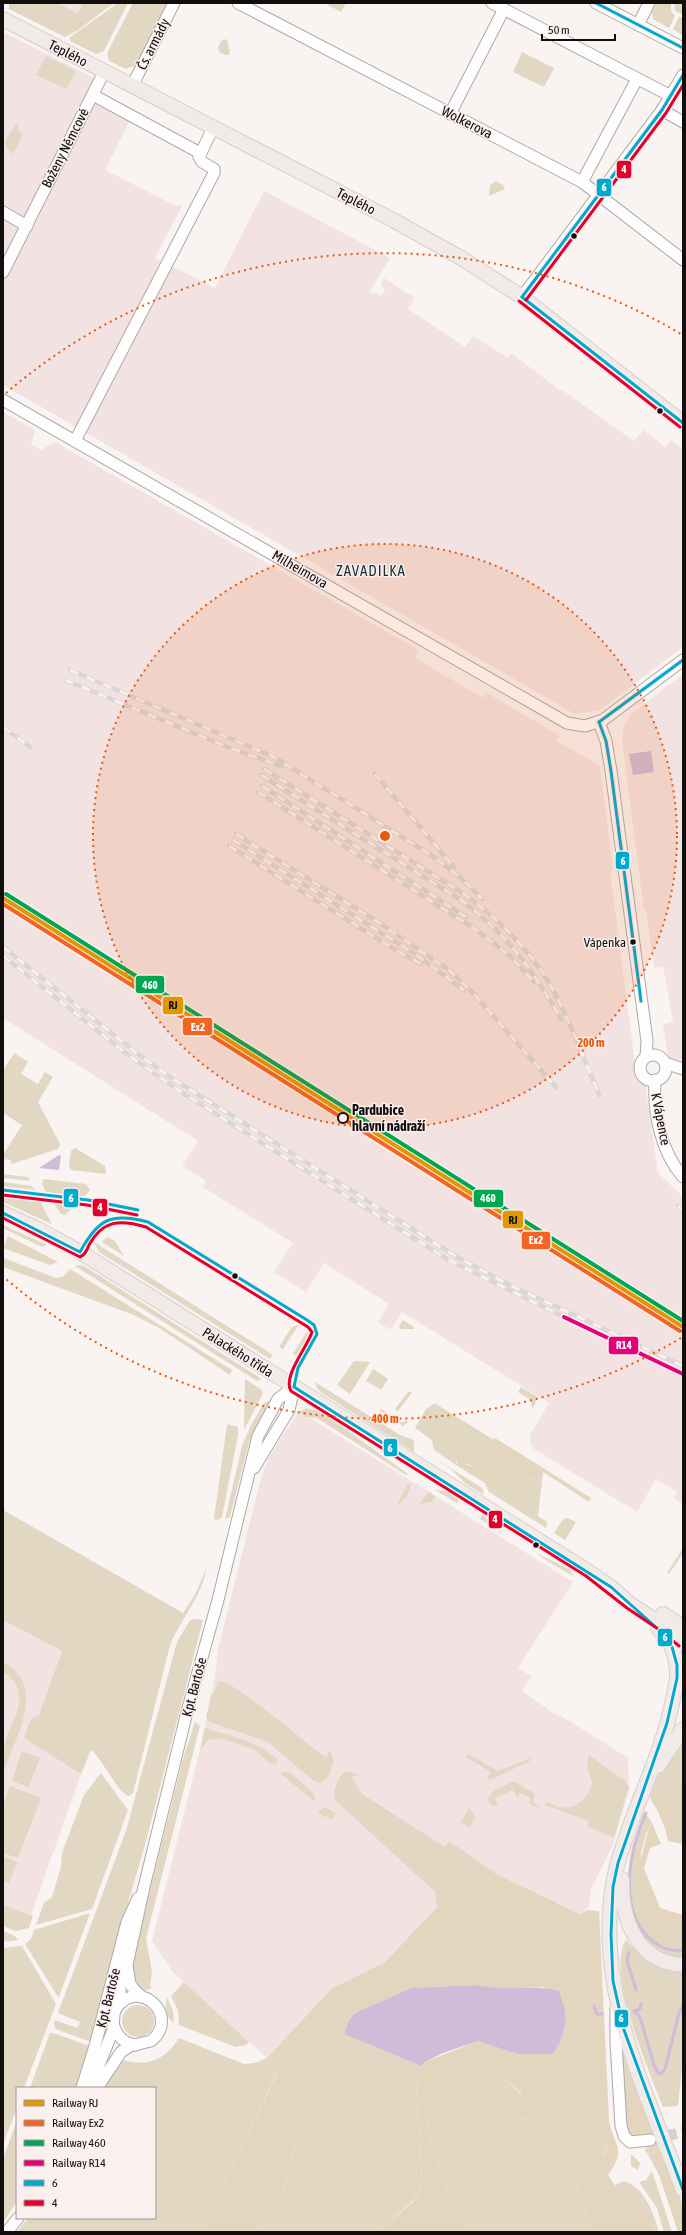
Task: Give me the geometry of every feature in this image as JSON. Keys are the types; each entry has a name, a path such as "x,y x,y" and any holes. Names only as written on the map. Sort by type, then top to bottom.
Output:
{"main road":[{"name":"Teplého","path":"3,20 440,245 522,297 683,423"},
{"name":"Palackého třída","path":"3,1213 60,1241 318,1401 611,1587 630,1604 667,1628 683,1643"},
{"name":"Palackého třída","path":"611,1587 635,1596 683,1627"},
{"path":"630,1604 664,1635 672,1647 676,1659 676,1684 659,1748"},
{"path":"683,1687 676,1714 659,1748 632,1820 618,1864 613,1887 611,1919 611,1956 616,2000 634,2061 683,2190"},
{"path":"646,1782 683,1729"},
{"path":"632,1820 624,1855 622,1882 624,1911 629,1927 638,1942 650,1954 666,1962 683,1965"},
{"path":"611,1956 629,1927"}],"street":[{"name":"Čs. armády","path":"132,86 174,3"},
{"name":"Wolkerova","path":"238,3 582,182 683,260"},
{"path":"492,3 671,96"},
{"path":"596,3 683,48"},
{"path":"638,25 649,3"},
{"path":"450,114 504,9"},
{"name":"Boženy Němcové","path":"3,272 104,72"},
{"path":"522,297 662,110 683,75"},
{"path":"582,182 637,78"},
{"path":"93,95 200,152"},
{"path":"662,110 683,122"},
{"path":"75,441 214,173 213,168 199,159 200,152 213,128"},
{"path":"3,212 27,226"},
{"name":"Milheimova","path":"3,400 567,723 585,726 599,722"},
{"path":"665,1067 660,1057 649,1056 611,771 606,741 599,722 683,660"},
{"name":"K Vápence","path":"649,1056 640,1064 641,1072 646,1078 655,1080 661,1077 665,1067 680,1069"},
{"name":"K Vápence","path":"655,1080 654,1094 661,1135 665,1148 683,1177"},
{"name":"Kpt. Bartoše","path":"271,1373 280,1386 276,1402"},
{"name":"Kpt. Bartoše","path":"90,2087 111,2034 120,1997 120,1970 144,1887 258,1436 276,1402 283,1394 294,1387"},
{"name":"Kpt. Bartoše","path":"246,1486 263,1452 289,1410 294,1387"},
{"name":"Kpt. Bartoše","path":"289,1410 302,1400 309,1398 318,1401"},
{"name":"Kpt. Bartoše","path":"98,2087 118,2055 127,2047 146,2044 154,2039 162,2023 160,2013 156,2005 142,1997 132,1987 127,1971 144,1887"},
{"name":"Kpt. Bartoše","path":"82,2087 95,2046 127,1922 144,1887"},
{"name":"Kpt. Bartoše","path":"116,2010 127,1999 142,1997"},
{"path":"616,2000 616,2042 621,2126 624,2136 630,2142 650,2140"},
{"name":"Kpt. Bartoše","path":"113,2022 116,2032 121,2039 137,2045"},
{"path":"7,2232 17,2219"}],"shaded area":[{"path":"9,3 58,3 78,13 83,3 114,3 78,30 65,37 9,9"},
{"path":"58,3 84,3 78,13"},
{"path":"118,3 128,3 104,51 96,54 70,41 69,38"},
{"path":"133,3 170,3 137,67 133,66 126,69 109,61 107,53"},
{"path":"329,3 346,3 341,12 328,5"},
{"path":"657,3 671,3 671,11 675,16 669,28 653,19 652,12"},
{"path":"674,3 683,3 683,15 675,11"},
{"path":"679,17 683,17 683,36 673,29"},
{"path":"3,32 92,77 97,105 129,122 106,168 107,171 176,206 183,204 155,258 215,288 264,191 390,258 370,291 374,294 375,292 382,296 385,289 380,286 384,278 415,298 408,309 465,347 473,336 508,358 511,353 561,391 562,390 634,441 644,430 665,447 671,440 683,449 683,647 600,710 575,714 3,385"},
{"path":"227,39 230,54 226,55 220,53 218,47 221,41"},
{"path":"522,52 554,68 544,87 513,72"},
{"path":"46,56 76,71 66,89 36,75"},
{"path":"16,124 19,124 17,130 23,134 13,154 7,148 5,141"},
{"path":"496,181 503,185 505,189 489,196 490,185"},
{"path":"3,412 35,430 31,444 41,450 55,442 419,650 415,658 483,698 487,693 559,735 556,741 600,766 613,870 610,872 636,1071 645,1081 658,1173 683,1197 683,1504 674,1498 677,1492 656,1479 637,1512 534,1449 530,1442 531,1433 549,1403 402,1312 390,1330 378,1322 389,1304 324,1263 306,1292 274,1272 293,1243 203,1187 206,1181 182,1166 198,1141 3,1018"},
{"path":"683,674 683,1060 668,1058 663,1024 673,1022 663,966 654,968 646,910 644,910 622,740 624,725 630,715"},
{"path":"651,751 654,772 633,775 629,754"},
{"path":"14,1053 28,1062 21,1074 38,1084 45,1072 53,1077 38,1102 60,1144 58,1149 11,1164 11,1160 3,1159 3,1155 22,1125 3,1113 3,1071"},
{"path":"75,1148 105,1166 106,1174 71,1170 69,1166 71,1151"},
{"path":"59,1155 61,1156 59,1170 39,1168"},
{"path":"3,1174 28,1177 30,1181 3,1178"},
{"path":"44,1179 86,1184 90,1190 85,1196 46,1192 42,1184"},
{"path":"3,1182 32,1186 35,1190 3,1186"},
{"path":"3,1194 38,1198 52,1224 3,1202"},
{"path":"51,1199 79,1202 65,1215 61,1214"},
{"path":"3,1225 47,1245 42,1247 3,1228"},
{"path":"8,1236 58,1262 50,1265 3,1248"},
{"path":"107,1237 115,1241 124,1256 102,1242"},
{"path":"94,1242 273,1355 270,1359 99,1252"},
{"path":"3,1258 56,1278 63,1277 70,1269 232,1370 230,1375 159,1328 134,1315 3,1267"},
{"path":"75,1266 84,1266 262,1379 257,1381"},
{"path":"403,1320 414,1327 414,1329 400,1329 399,1326"},
{"path":"299,1324 283,1349 279,1347 291,1328"},
{"path":"308,1330 307,1339 296,1356 293,1354"},
{"path":"354,1361 370,1362 350,1394 337,1385"},
{"path":"373,1369 388,1379 381,1390 366,1381"},
{"path":"245,1379 261,1389 263,1393 244,1430"},
{"path":"315,1382 400,1435 414,1440 414,1452 322,1393 317,1388"},
{"path":"521,1387 536,1396 537,1400 532,1409 531,1400 518,1392"},
{"path":"409,1391 412,1393 398,1411 395,1409"},
{"path":"265,1402 271,1402 249,1442 230,1517 225,1519 242,1446 251,1425"},
{"path":"433,1404 436,1404 494,1440 479,1451 475,1467 456,1460 456,1465 434,1450 432,1440 415,1428 426,1409"},
{"path":"306,1408 323,1413 408,1474 406,1475 317,1418 307,1417 299,1412"},
{"path":"381,1409 403,1423 405,1420 408,1422 403,1426 380,1411"},
{"path":"299,1411 573,1582 518,1668 531,1676 522,1691 559,1717 560,1715 628,1758 629,1790 612,1847 591,1889 589,1907 584,1912 580,1914 559,1903 437,1907 385,1962 331,1989 267,2058 173,1972 152,1941 200,1750 215,1676 218,1649 261,1478 270,1455"},
{"path":"227,1424 238,1427 238,1435 222,1517 218,1520 214,1519"},
{"path":"495,1438 540,1466 538,1478 519,1477 508,1473 495,1483 485,1483 456,1465 459,1455 464,1455 465,1464 474,1467 479,1451"},
{"path":"428,1454 482,1488 484,1495 466,1484 452,1470"},
{"path":"540,1466 591,1498 589,1502 543,1472 538,1516 547,1522 546,1528 489,1492 485,1483 495,1483 508,1473 519,1477 538,1478"},
{"path":"411,1483 410,1490 402,1502 396,1506 407,1486"},
{"path":"435,1490 445,1491 459,1500 457,1503"},
{"path":"429,1492 435,1496 432,1502 419,1504"},
{"path":"3,1510 183,1613 195,1595 207,1567 196,1598 170,1645 133,1793 129,1796 124,1794 96,1754 91,1750 81,1774 24,1738 31,1719 39,1715 62,1651 3,1620"},
{"path":"482,1515 504,1533 480,1519"},
{"path":"568,1518 576,1522 565,1540 554,1533 563,1519"},
{"path":"683,1548 683,1553 669,1574 667,1573"},
{"path":"538,1555 569,1569 574,1577"},
{"path":"3,1620 62,1651 39,1715 25,1737 81,1774 31,1915 3,1905"},
{"path":"190,1620 203,1620 145,1845 118,1937 91,2042 56,2029 54,2024 55,2020 77,2028 80,2022 58,2013 126,1831 177,1642"},
{"path":"3,1662 16,1672 24,1684 26,1698 20,1729 3,1773 3,1751 18,1709 19,1699 18,1690 13,1681 3,1672"},
{"path":"218,1681 227,1683 254,1701 326,1757 330,1751 334,1761 329,1776 321,1783 315,1782 268,1742 210,1722 206,1718 211,1695 214,1693"},
{"path":"195,1722 200,1726 146,1938 152,1972 150,1986 152,1988 144,1991 135,1983 132,1962 183,1759"},
{"path":"205,1728 252,1743 277,1759 277,1763 271,1764 255,1750 220,1738 208,1740 200,1750"},
{"path":"683,1735 683,1783 672,1790 658,1812 649,1796 660,1772"},
{"path":"22,1751 40,1758 29,1787 12,1781"},
{"path":"468,1754 498,1771 530,1758 530,1761 492,1779 487,1779 491,1772 466,1757"},
{"path":"589,1755 624,1780 629,1787 614,1838 587,1826 588,1821 545,1805 548,1802 555,1806 569,1807 581,1802 586,1797 592,1783 587,1765"},
{"path":"283,1771 291,1773 314,1794 315,1802 281,1774"},
{"path":"346,1771 357,1774 352,1778 362,1794 445,1847 449,1841 498,1875 437,1907 435,1892 335,1800 334,1792 336,1784 340,1776"},
{"path":"101,1773 128,1810 92,1909 36,1925 44,1903 52,1897 61,1867 62,1853 84,1795"},
{"path":"512,1782 516,1782 535,1794 533,1802 542,1808 529,1804 531,1798 520,1793 518,1798 513,1790 495,1798 498,1805 493,1806 489,1803 488,1798 495,1790"},
{"path":"680,1783 683,1783 683,1844 668,1841 665,1828 658,1812 672,1790"},
{"path":"10,1786 41,1798 18,1858 3,1853 3,1805"},
{"path":"323,1808 329,1809 336,1814 331,1820 318,1812"},
{"path":"469,1808 475,1816 470,1828 461,1822"},
{"path":"644,1811 652,1823 646,1834 641,1852 651,1930 665,1942 683,1943 683,1959 673,1958 651,1948 634,1925 627,1877 632,1847"},
{"path":"652,1823 661,1844 650,1848 644,1868 660,1908 683,1915 683,1943 665,1941 652,1932 644,1917 640,1898 640,1877 646,1837"},
{"path":"3,1856 17,1862 9,1883 3,1881"},
{"path":"498,1875 580,1914 588,1910 599,1911 609,2120 618,2147 617,2159 608,2175 622,2196 637,2197 653,2224 655,2232 590,2232 582,2196 567,2163 573,2155 594,2152 605,2154 608,2146 605,2145 603,2133 593,2131 590,2138 560,2152 541,2144 538,2136 546,2130 532,2117 518,2118 512,2111 522,2094 496,2070 466,2057 455,2060 425,2104 430,2141 448,2196 467,2222 465,2232 377,2232 414,2201 422,2184 417,2080 421,2066 425,2062 478,2041 517,2054 553,2054 565,2030 544,1987 494,1989 476,1985 411,1988 355,2013 349,2020 344,2034 324,2067 302,2113 282,2197 260,2221 255,2232 202,2232 278,2071 267,2058 331,1989 385,1962 437,1907"},
{"path":"3,1905 33,1916 29,1928 15,1931 3,1926"},
{"path":"90,1913 58,1997 25,1944 31,1939 34,1930"},
{"path":"3,1931 15,1936 18,1940 3,1942"},
{"path":"626,1940 638,1953 658,1966 683,1972 683,2058 678,2106 663,2107 632,2023 625,1998 621,1975 621,1955"},
{"path":"22,1946 56,2004 24,2087 16,2087 16,2111 3,2144 3,1948"},
{"path":"184,1982 249,2042 246,2045 236,2047 179,2025 178,2010 171,1996"},
{"path":"476,1985 497,1988 539,1988 559,1991 564,2009 565,2024 562,2038 553,2054 517,2054 478,2041 443,2053 425,2062 421,2066 344,2034 349,2020 355,2013 411,1988"},
{"path":"167,1997 173,2011 174,2023 171,2021 166,2012"},
{"path":"135,2005 141,2005 151,2012 154,2021 153,2027 147,2034 141,2037 135,2037 125,2030 122,2024 122,2018 129,2008"},
{"path":"50,2033 90,2046 77,2087 30,2087"},
{"path":"344,2034 421,2066 417,2081 422,2184 414,2200 377,2232 255,2232 260,2221 282,2197 302,2113 324,2067"},
{"path":"179,2038 244,2064 255,2063 267,2058 278,2070 202,2232 17,2232 27,2219 156,2219 156,2087 103,2087 122,2060 139,2063 147,2062 161,2057 174,2046"},
{"path":"624,2046 653,2126 648,2133 640,2134 640,2139 633,2137 626,2131 620,2049"},
{"path":"466,2057 496,2070 522,2095 518,2118 532,2117 547,2130 560,2152 590,2138 593,2131 603,2133 608,2146 604,2154 567,2163 582,2196 590,2232 465,2232 467,2222 448,2196 430,2141 425,2104 455,2060"},
{"path":"16,2124 16,2203 3,2223 3,2158"},
{"path":"653,2126 660,2151 648,2154 644,2150 653,2144 652,2136 639,2134 648,2133"},
{"path":"661,2151 683,2205 683,2232 678,2232 659,2175 648,2154"},
{"path":"631,2154 640,2163 638,2170 631,2166"},
{"path":"652,2171 672,2232 664,2232 657,2208 639,2182 646,2180"},
{"path":"624,2181 631,2184 643,2195 651,2209 659,2232 655,2232 653,2224 622,2196 615,2185"}],"waterway":[{"path":"646,1813 635,1843 630,1876 630,1893 632,1908 638,1923 647,1936"},
{"path":"645,1938 647,1936 659,1946 668,1950 683,1950"},
{"path":"629,1952 627,1960 636,1990"},
{"path":"634,2011 640,2009 641,2004"},
{"path":"594,2006 597,2014 602,2014"},
{"path":"634,2011 640,2017 654,2065 658,2073 661,2074 665,2069 679,2013 683,2006"}],"tunnel":[{"path":"650,2140 683,2132"}],"railway":[{"path":"70,670 274,757 431,855 460,877 482,899"},
{"path":"65,680 230,748 281,766"},
{"path":"3,727 30,747"},
{"path":"264,769 464,894 500,923 531,956 548,981 563,1009 599,1095"},
{"path":"375,774 454,867"},
{"path":"261,775 461,900 478,913 518,954 540,984 561,1019"},
{"path":"262,786 466,917"},
{"path":"258,792 475,929 510,956 534,982"},
{"path":"236,834 381,924 449,970 472,992 556,1087"},
{"path":"233,840 415,954 464,990"},
{"path":"229,846 394,949 421,964"},
{"path":"3,947 138,1054 170,1077 457,1257 508,1284 683,1366"},
{"path":"3,956 132,1058 181,1092 447,1259 564,1317"},
{"path":"678,1206 683,1210"}],"rail line":[{"name":"460","path":"6,894 683,1321"},
{"name":"RJ","path":"3,898 683,1327"},
{"name":"Ex2","path":"3,904 680,1331"},
{"name":"R14","path":"564,1317 683,1374"}],"transit line":[{"name":"6","path":"596,3 683,48"},
{"name":"6","path":"522,297 662,110 683,75"},
{"name":"4","path":"526,300 666,113 683,85"},
{"name":"6","path":"522,297 683,423"},
{"name":"4","path":"519,301 680,427"},
{"name":"6","path":"599,722 683,660"},
{"name":"6","path":"599,722 606,741 611,771 641,1001"},
{"name":"6","path":"3,1190 88,1200 138,1210"},
{"name":"4","path":"3,1195 87,1205 137,1215"},
{"name":"6","path":"3,1213 80,1252 93,1232 107,1221 115,1218 124,1218 148,1222 307,1320 314,1325 317,1334 298,1368 294,1387 611,1587 659,1630 672,1647 677,1665 677,1678 667,1723 618,1863 613,1887 611,1934 613,1981 624,2030 683,2190"},
{"name":"4","path":"3,1218 80,1257 86,1252 94,1237 106,1226 128,1223 146,1227 308,1327 312,1332 290,1378 289,1385 291,1391 586,1576 679,1646"}],"place":[{"name":"Vápenka","path":"633,942"},
{"name":"Pardubice hlavní nádraží","path":"343,1118"}],"district":[{"name":"ZAVADILKA","path":"371,570"}]}
